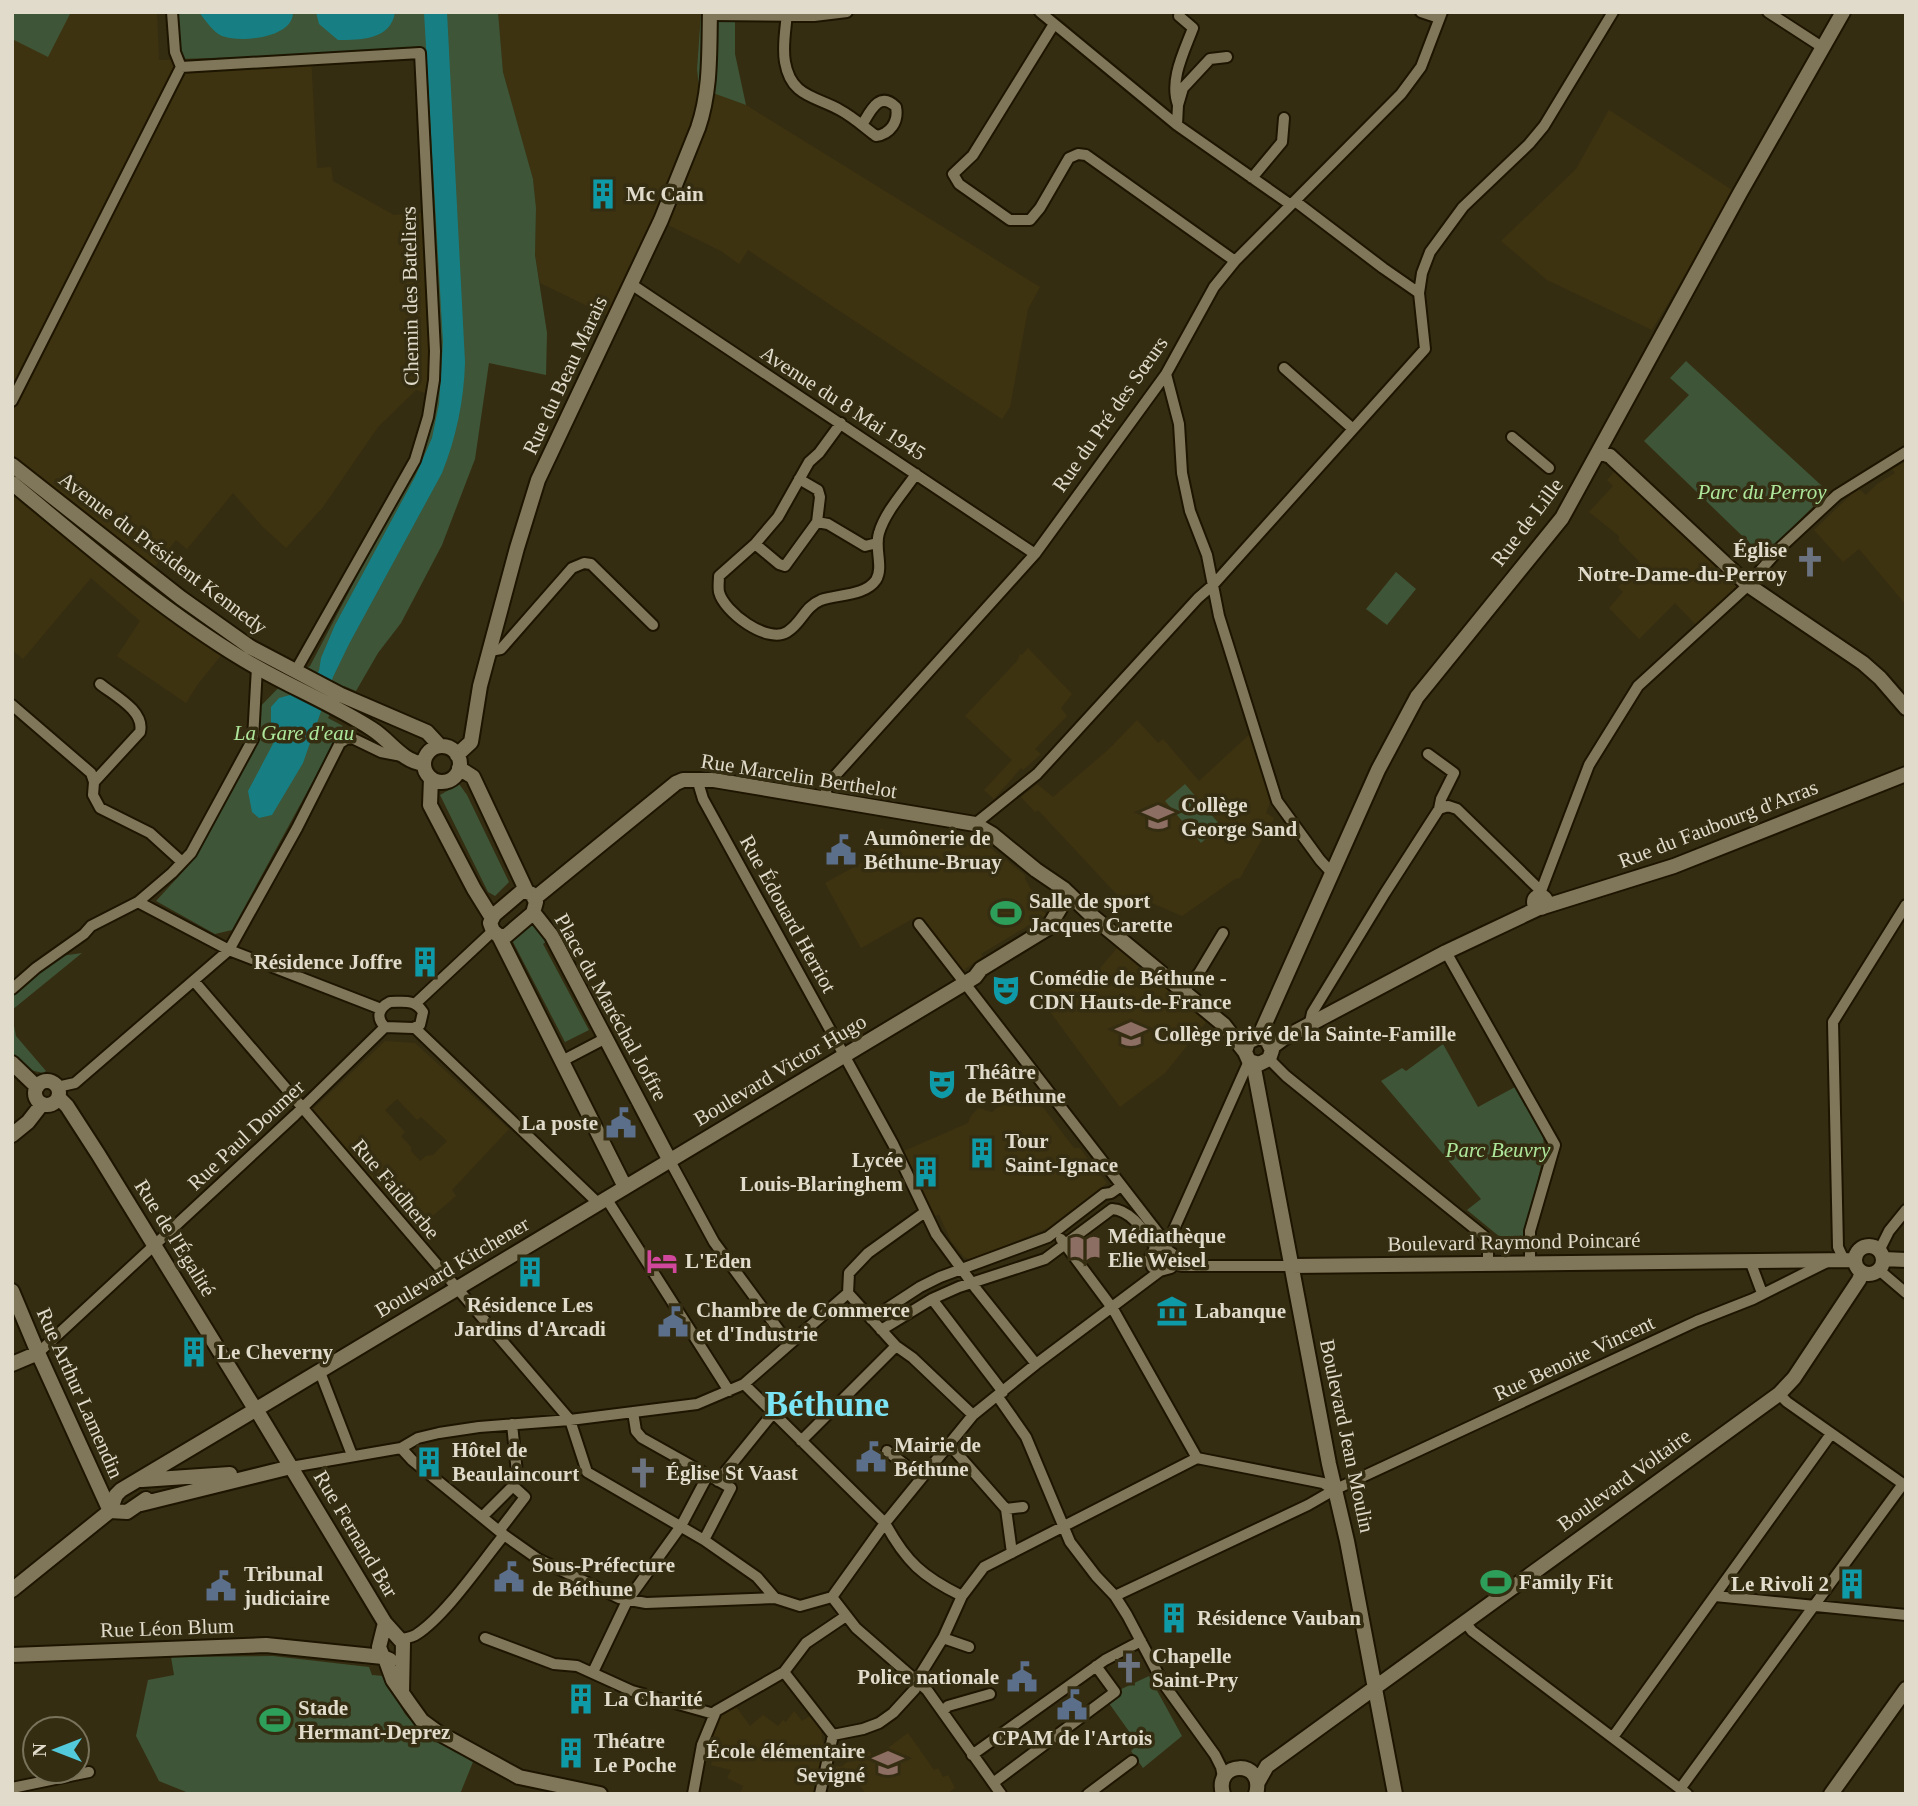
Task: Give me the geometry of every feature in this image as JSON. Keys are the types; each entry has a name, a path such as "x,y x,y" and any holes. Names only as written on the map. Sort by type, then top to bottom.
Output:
{"main road":[{"name":"Rue de Lille","path":"1262,1049 1267,1019 1331,872 1378,770 1417,697 1562,518 1680,300 1843,12"},
{"name":"Rue du Beau Marais","path":"473,777 471,742 476,701 538,480 661,220 703,113 709,71 710,14"},
{"path":"1599,452 1612,459 1748,585 1863,663 1906,708"},
{"name":"Avenue du Président Kennedy","path":"12,464 181,598 250,647 341,695 427,732 440,747"},
{"name":"Avenue du Président Kennedy","path":"12,483 144,590 213,640 275,678 374,730 402,756 414,763 424,764"},
{"path":"471,742 458,761 450,780 440,782 431,778 424,764 430,750 450,748 458,761 473,777"},
{"name":"Rue du Faubourg d'Arras","path":"1539,901 1568,901 1686,862 1906,774"},
{"name":"Place du Maréchal Joffre","path":"473,777 532,901 670,1161"},
{"path":"431,778 430,805 625,1187"},
{"name":"Rue Marcelin Berthelot","path":"532,901 676,783 697,779 975,824 992,834 1043,877 1069,905"},
{"path":"521,892 532,901 506,936 495,928 521,892"},
{"path":"1069,905 1092,916 1232,1034 1262,1049 1518,917 1539,901"},
{"name":"Boulevard Victor Hugo","path":"602,1201 969,980 981,969 1048,928 1069,905"},
{"name":"Boulevard Jean Moulin","path":"1262,1049 1257,1087 1395,1794"},
{"path":"12,1063 37,1087"},
{"path":"12,1135 28,1122 42,1104 54,1103 58,1092 49,1081 42,1082 37,1087 35,1095 42,1104"},
{"name":"Rue de l'Égalité","path":"58,1092 291,1467"},
{"name":"Boulevard Kitchener","path":"110,1511 116,1495 136,1480 602,1201"},
{"path":"1871,1247 1880,1260 1870,1274 1847,1263 1862,1248 1871,1247"},
{"name":"Boulevard Raymond Poincaré","path":"1292,1266 1752,1260 1847,1263"},
{"path":"1880,1260 1906,1260"},
{"name":"Boulevard Voltaire","path":"1268,1766 1779,1394 1794,1378 1859,1280 1847,1263"},
{"name":"Rue Arthur Lamendin","path":"12,1291 110,1511"},
{"path":"12,1364 38,1353"},
{"path":"12,1590 110,1511 127,1513 141,1504 192,1448"},
{"path":"141,1504 291,1467"},
{"name":"Rue Fernand Bar","path":"291,1467 385,1623 401,1643"},
{"path":"136,1480 270,1471"},
{"name":"Rue Fernand Bar","path":"382,1650 385,1623"},
{"path":"401,1643 389,1635 382,1650 393,1680 422,1721 519,1776 600,1794"},
{"path":"382,1650 397,1659 401,1643"},
{"path":"401,1643 402,1693"},
{"name":"Rue Léon Blum","path":"12,1655 267,1645 364,1653 382,1650"},
{"path":"1831,1794 1906,1689"},
{"path":"1839,1794 1906,1701"},
{"path":"1222,1788 1241,1768 1268,1766"},
{"path":"1257,1790 1268,1766"},
{"path":"1241,1768 1253,1773 1257,1790"}],"street":[{"path":"12,401 181,67 174,52 172,12"},
{"path":"710,14 814,16 847,12"},
{"path":"1040,12 1177,125 1419,293"},
{"path":"1421,12 1441,15"},
{"path":"975,824 1037,774 1198,598 1213,585 1425,349 1419,293 1422,273 1430,252 1463,207 1529,144 1544,126 1613,12"},
{"path":"1768,12 1822,47"},
{"path":"787,14 785,60 788,75 796,87 817,101 838,108 862,125"},
{"name":"Rue du Pré des Sœurs","path":"827,799 826,790 833,778 1035,554 1167,374 1214,286 1235,261 1401,94 1421,67 1441,15"},
{"path":"1178,105 1173,92 1193,28 1179,16"},
{"path":"1055,24 972,155 953,174 959,184 1010,220 1030,220 1069,158 1077,154 1086,155 1235,261"},
{"name":"Chemin des Bateliers","path":"181,67 420,53 435,351 428,417 415,460 299,674"},
{"path":"1177,125 1178,105 1183,88 1210,59 1227,57"},
{"path":"1252,178 1282,142 1284,118"},
{"name":"Avenue du 8 Mai 1945","path":"631,284 1035,554"},
{"path":"1284,368 1353,429"},
{"path":"1167,374 1179,424 1184,486 1190,512 1208,555 1219,616 1277,801 1331,872"},
{"path":"841,423 809,462 778,517 755,544 719,576 719,593 733,614 769,634 784,634 797,624 806,609 819,601 867,588 877,579 879,564 876,550 885,519 916,474"},
{"path":"1512,437 1549,468"},
{"path":"1539,901 1589,765 1638,686 1748,585 1781,547 1837,495 1906,452"},
{"path":"755,544 785,566 817,522 820,497 818,490 799,478"},
{"path":"817,522 828,524 865,546 877,543"},
{"path":"489,651 501,649 572,568 584,563 591,564 653,625"},
{"path":"12,989 91,926 138,902 191,853 253,738 253,698 257,667"},
{"path":"94,782 140,732 142,724 138,715 100,684"},
{"path":"12,705 91,774 94,782 93,795 100,808 150,833 182,862"},
{"path":"58,1092 75,1083 229,950 297,828 340,743 346,738 352,738 381,752 402,756"},
{"path":"1309,1027 1312,1013 1439,809 1454,773 1428,754"},
{"name":"Rue Édouard Herriot","path":"697,779 703,799 893,1144 936,1234 1036,1364"},
{"path":"1439,809 1448,806 1457,808 1500,849 1539,901"},
{"path":"138,902 229,950 381,1009"},
{"path":"1847,1263 1838,1247 1833,1022 1906,905"},
{"path":"919,924 969,980 1158,1234 1159,1249"},
{"path":"495,928 416,1003 390,1002 381,1009 379,1019 385,1027 415,1028 602,1201 729,1391"},
{"path":"1183,991 1199,973 1223,933"},
{"path":"1446,953 1555,1145 1530,1231 1530,1263"},
{"name":"Rue Faidherbe","path":"194,981 570,1420"},
{"path":"415,1028 422,1020 423,1012 416,1003"},
{"name":"Rue Paul Doumer","path":"38,1353 302,1109 385,1027"},
{"path":"562,1061 606,1038"},
{"path":"1160,1272 1150,1263 1262,1049 1286,1076 1484,1236 1488,1246 1488,1263"},
{"path":"670,1161 714,1242 789,1344"},
{"path":"871,1318 920,1287 1029,1246 1056,1231 1104,1194 1121,1186"},
{"path":"401,1448 501,1533 538,1559 627,1601 646,1603 775,1598 795,1605 805,1604 832,1597 885,1523 973,1415 1036,1364 1160,1272 1168,1270 1173,1264 1173,1254 1159,1249 1127,1221 1121,1210 1107,1211 1054,1254 932,1299 881,1330"},
{"path":"1906,1210 1889,1231 1880,1260 1906,1293"},
{"path":"925,1212 868,1254 849,1273 848,1293 896,1346 913,1358 973,1415"},
{"path":"1056,1231 1113,1308 1198,1458"},
{"path":"1029,1246 1035,1254 1034,1263"},
{"path":"1752,1260 1762,1293"},
{"name":"Rue Benoite Vincent","path":"1115,1596 1308,1505 1334,1490 1697,1321 1762,1293 1847,1263"},
{"name":"Boulevard Raymond Poincaré","path":"1173,1264 1292,1266"},
{"path":"291,1467 401,1448 418,1438 439,1433 696,1404 744,1384 848,1293"},
{"path":"932,1299 1000,1394 1026,1437 1063,1527 1082,1558 1115,1596 1163,1683 1214,1755 1221,1767 1222,1788"},
{"path":"802,1441 896,1346"},
{"path":"320,1372 352,1455"},
{"path":"744,1384 885,1523 898,1548 916,1569 962,1597"},
{"path":"1465,1622 1472,1631 1683,1791 1814,1606 1904,1485 1779,1394"},
{"path":"633,1412 636,1431 642,1438 731,1488 704,1539"},
{"path":"718,1481 773,1413"},
{"path":"570,1420 587,1472 704,1539 757,1577 775,1598"},
{"path":"482,1517 513,1486 517,1473 512,1424"},
{"path":"1612,1737 1831,1434"},
{"path":"948,1443 1006,1509 1012,1553"},
{"path":"887,1451 921,1477"},
{"path":"833,1735 879,1723 893,1713 915,1689 917,1680 943,1638 962,1597 984,1567 1198,1458 1323,1483 1334,1490"},
{"path":"593,1672 627,1601 681,1526 708,1475"},
{"path":"401,1643 417,1634 443,1609 501,1533 526,1497 513,1486"},
{"path":"1006,1509 1023,1507"},
{"path":"1715,1596 1906,1615"},
{"path":"832,1597 856,1628 917,1680 943,1711 1001,1794"},
{"path":"693,1794 702,1745 714,1714 784,1672 806,1643 846,1616"},
{"path":"485,1638 554,1664 577,1666 632,1690 714,1714"},
{"path":"943,1638 969,1647"},
{"path":"972,1755 1096,1667 1141,1641"},
{"path":"993,1783 1115,1692 1096,1667"},
{"path":"784,1672 833,1735"},
{"path":"943,1711 948,1706 990,1694"},
{"path":"820,1794 833,1735"},
{"path":"1214,1755 1241,1768"},
{"path":"1088,1794 1132,1761"}],"shaded area":[{"path":"12,12 157,12 159,60 311,56 317,168 331,167 333,181 394,215 432,212 435,396 416,390 378,427 323,507 286,548 233,493 187,549 176,540 156,565 149,581 231,643 186,703 117,656 140,621 91,578 23,659 12,650"},
{"name":"Mc Cain","path":"498,12 701,12 697,69 699,88 746,105 1040,287 1028,309 1010,407 1002,419 748,250 739,264 721,251 670,226 659,213 610,317 540,283 535,255 536,208 533,179 503,72"},
{"path":"1609,110 1735,192 1652,330 1547,280 1501,241 1576,169"},
{"path":"1906,461 1906,605 1859,549 1843,562 1814,530 1858,488 1866,495 1877,484 1895,473 1892,469"},
{"path":"1615,471 1738,585 1697,626 1675,603 1639,639 1609,608 1623,592 1618,587 1640,562 1619,541 1619,536 1589,512 1613,486 1607,480"},
{"path":"1028,648 1072,694 1061,708 1067,716 1035,749 1041,754 1023,770 1021,768 994,799 984,790 1012,760 965,716"},
{"name":"Collège George Sand","path":"1137,720 1158,743 1163,739 1199,781 1251,733 1271,799 1266,813 1274,818 1240,878 1182,916 1131,894 1122,904 1119,902 1121,899 1038,810 1035,812 1021,797 1037,784 1053,797 1109,749"},
{"path":"882,828 895,845 925,830 984,843 1025,875 1046,915 981,954 983,956 957,975 914,918 861,948 825,883 874,856 864,842 870,837 865,835 866,830 877,832"},
{"name":"Collège privé de la Sainte-Famille","path":"1117,948 1206,1022 1165,1073 1120,1107 1040,998 1062,981 1068,988 1074,984 1081,991"},
{"path":"385,1041 415,1043 509,1129 452,1190 456,1196 416,1230 313,1109","holes":["397,1099 417,1120 421,1117 447,1141 433,1155 420,1161 401,1136 405,1132 385,1110"]},
{"path":"1026,1085 1074,1148 1080,1148 1090,1162 1089,1167 1095,1168 1107,1183 1048,1228 970,1260 964,1257 951,1241 939,1215 935,1216 904,1151 968,1123 978,1108 992,1112"},
{"path":"734,1704 750,1726 763,1715 778,1726 783,1720 786,1722 794,1711 802,1721 810,1716 821,1730 823,1743 826,1745 814,1794 740,1794 743,1786 727,1778 731,1770 711,1765 713,1757 702,1752 720,1714"},
{"name":"École élémentaire Sevigné","path":"908,1733 934,1770 938,1768 943,1777 948,1775 955,1788 947,1794 863,1794 864,1791 856,1781 844,1783 845,1777 834,1776 836,1766 841,1767 858,1753 854,1749 858,1745 870,1752 873,1759"}],"green space":[{"path":"12,12 71,12 48,57 12,39"},
{"name":"La Gare d'eau","path":"178,12 498,12 503,72 533,179 536,208 535,255 547,333 546,375 489,363 475,459 442,545 401,623 378,653 356,691 344,686 328,718 343,726 232,930 215,934 156,901 189,865 257,736 256,711 285,681 310,666 412,472 435,396 423,51 180,59"},
{"path":"701,12 735,12 735,54 746,105 699,88 697,69"},
{"name":"Parc du Perroy","path":"1686,361 1822,486 1820,490 1825,495 1763,556 1644,441 1689,395 1670,378"},
{"path":"1396,572 1416,589 1387,625 1366,609"},
{"path":"459,784 467,795 509,882 495,896 488,892 440,795"},
{"path":"1185,784 1221,826 1201,843 1165,801"},
{"path":"535,920 550,939 543,944 589,1030 565,1042 512,940"},
{"path":"82,953 12,1010 12,995 61,956"},
{"path":"12,1015 16,1036 46,1071 43,1073 30,1070 12,1054"},
{"name":"Parc Beuvry","path":"1443,1044 1478,1107 1515,1087 1542,1134 1543,1156 1521,1250 1500,1250 1500,1237 1467,1210 1481,1199 1381,1081 1402,1068 1406,1071"},
{"name":"Stade Hermant-Deprez","path":"273,1656 369,1667 372,1675 384,1676 405,1714 416,1726 473,1762 460,1794 191,1794 159,1781 136,1736 148,1680 174,1675 171,1657"},
{"path":"1149,1676 1182,1736 1143,1768 1131,1751 1138,1744 1106,1699"}],"water":[{"path":"199,12 293,13 284,28 275,33 241,39 222,36 209,26"},
{"path":"316,12 395,12 388,28 381,33 365,39 338,40 319,24"},
{"path":"424,12 447,12 465,362 458,419 442,473 333,677 303,763 272,815 259,818 252,812 248,791 275,740 271,707 279,698 290,695 319,671 321,658 335,625 415,477 432,438 439,404 443,342"}],"place":[{"name":"Mc Cain","path":"603,194"},
{"name":"Église Notre-Dame-du-Perroy","path":"1810,562"},
{"name":"Collège George Sand","path":"1158,817"},
{"name":"Aumônerie de Béthune-Bruay","path":"841,850"},
{"name":"Salle de sport Jacques Carette","path":"1006,913"},
{"name":"Résidence Joffre","path":"425,962"},
{"name":"Comédie de Béthune - CDN Hauts-de-France","path":"1006,990"},
{"name":"Collège privé de la Sainte-Famille","path":"1131,1034"},
{"name":"Théâtre de Béthune","path":"942,1084"},
{"name":"La poste","path":"621,1123"},
{"name":"Tour Saint-Ignace","path":"982,1153"},
{"name":"Lycée Louis-Blaringhem","path":"926,1172"},
{"name":"Médiathèque Elie Weisel","path":"1085,1248"},
{"name":"L'Eden","path":"662,1261"},
{"name":"Résidence Les Jardins d'Arcadi","path":"530,1272"},
{"name":"Labanque","path":"1172,1311"},
{"name":"Chambre de Commerce et d'Industrie","path":"673,1322"},
{"name":"Le Cheverny","path":"194,1352"},
{"name":"Mairie de Béthune","path":"871,1457"},
{"name":"Hôtel de Beaulaincourt","path":"429,1462"},
{"name":"Église St Vaast","path":"643,1473"},
{"name":"Sous-Préfecture de Béthune","path":"509,1577"},
{"name":"Family Fit","path":"1496,1582"},
{"name":"Le Rivoli 2","path":"1852,1584"},
{"name":"Tribunal judiciaire","path":"221,1586"},
{"name":"Résidence Vauban","path":"1174,1618"},
{"name":"Chapelle Saint-Pry","path":"1129,1668"},
{"name":"Police nationale","path":"1022,1677"},
{"name":"La Charité","path":"581,1699"},
{"name":"CPAM de l'Artois","path":"1072,1705"},
{"name":"Stade Hermant-Deprez","path":"275,1720"},
{"name":"Théatre Le Poche","path":"571,1753"},
{"name":"École élémentaire Sevigné","path":"888,1763"}],"district":[{"name":"Béthune","path":"827,1404"}]}
